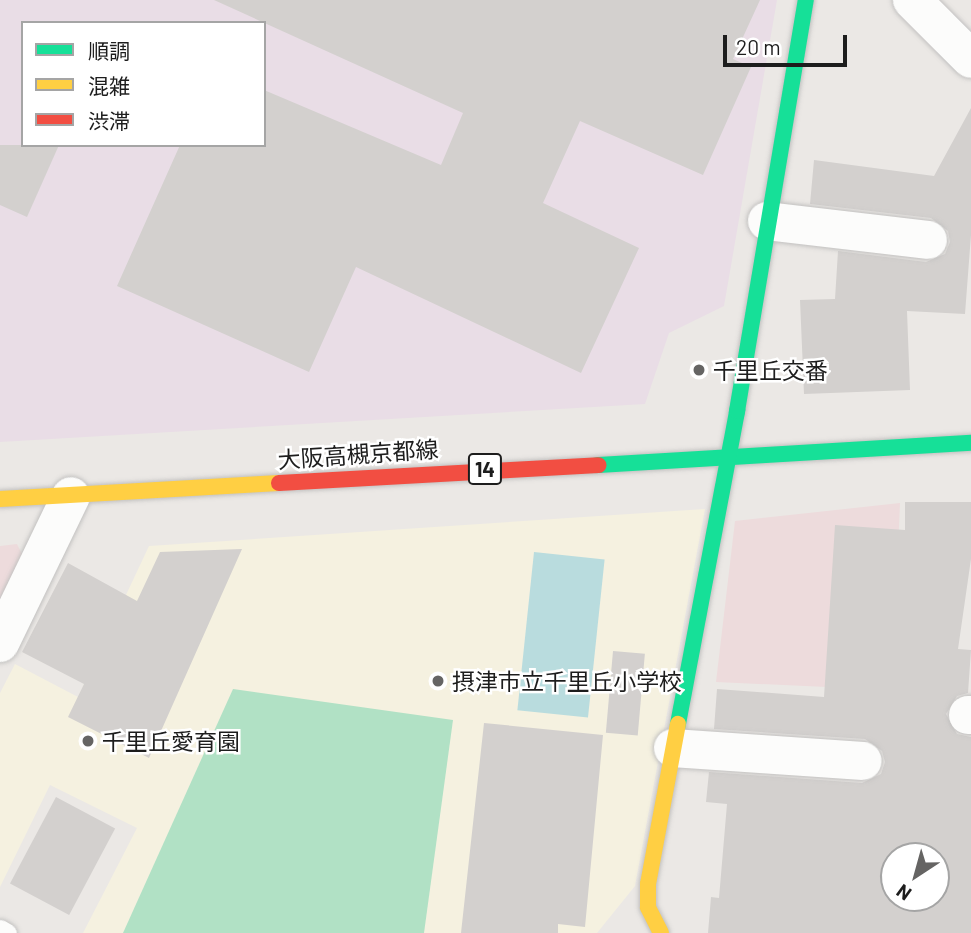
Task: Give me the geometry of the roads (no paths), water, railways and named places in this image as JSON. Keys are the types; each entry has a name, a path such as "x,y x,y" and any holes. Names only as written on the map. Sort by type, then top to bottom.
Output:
{"main road":[{"path":"661,933 648,907 648,884 727,455 806,0"},
{"name":"大阪高槻京都線","path":"0,499 971,443"}],"street":[{"path":"912,0 971,60"},
{"path":"767,221 928,240"},
{"path":"0,643 71,496"},
{"path":"673,748 863,761"}],"lane":[{"path":"643,933 648,907"},
{"path":"0,929 7,933"}],"water":[{"path":"534,552 605,559 588,718 517,710"}],"place":[{"name":"千里丘交番","path":"699,370"},
{"name":"摂津市立千里丘小学校","path":"438,681"},
{"name":"千里丘愛育園","path":"88,741"}]}
